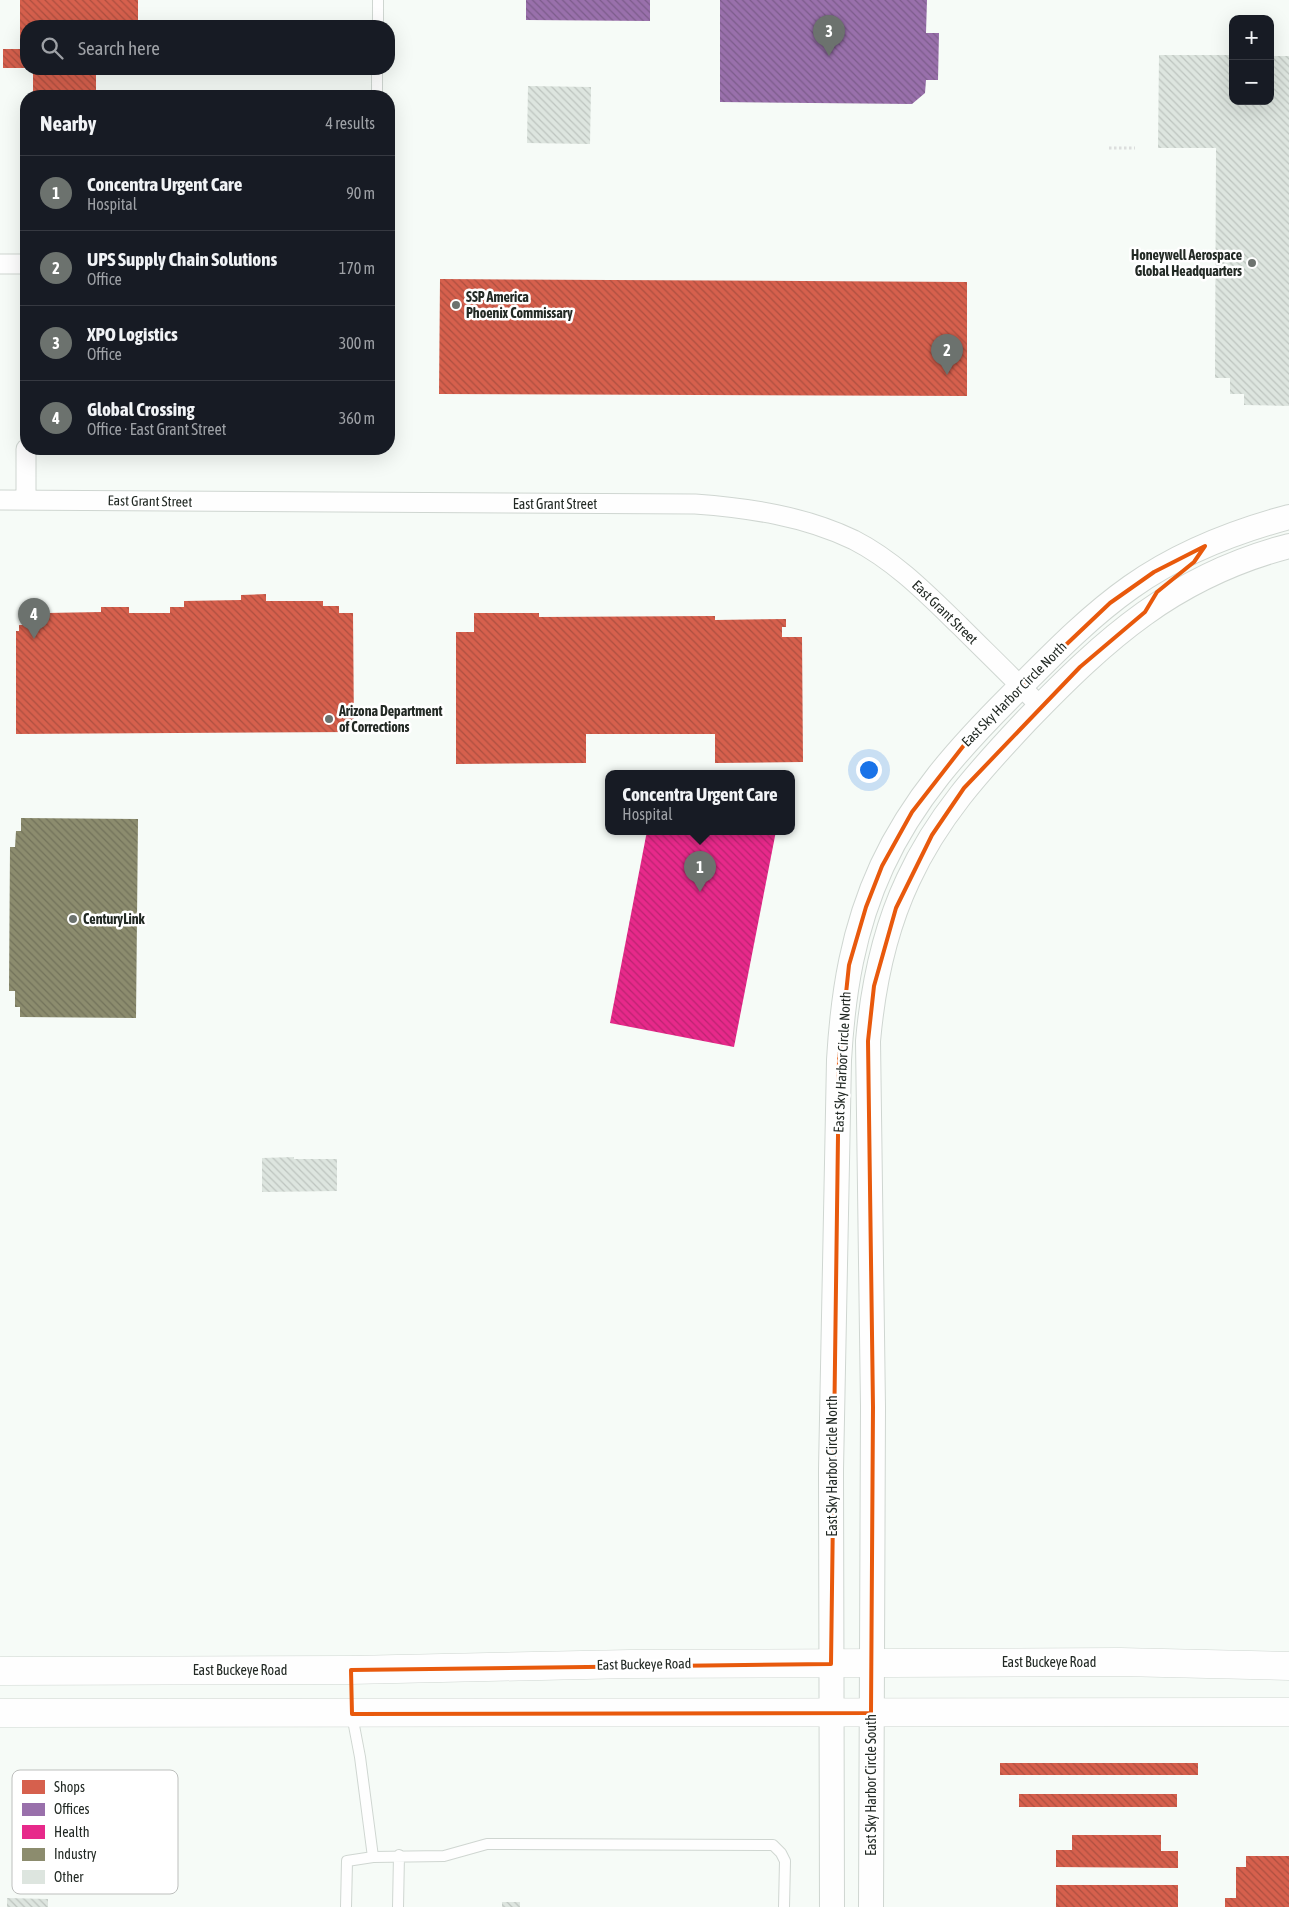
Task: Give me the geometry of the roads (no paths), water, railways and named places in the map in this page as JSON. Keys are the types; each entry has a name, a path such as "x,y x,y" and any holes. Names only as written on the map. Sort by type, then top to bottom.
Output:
{"main road":[{"name":"East Buckeye Road","path":"0,1671 351,1670 630,1664 1120,1662 1289,1666"},
{"path":"351,1670 352,1714"},
{"path":"0,1713 1289,1712"}],"street":[{"path":"0,264 20,264"},
{"path":"26,455 26,500"},
{"name":"East Grant Street","path":"0,500 695,504 736,507 767,512 814,525 853,540 913,580 1040,706"},
{"name":"East Sky Harbor Circle North","path":"831,1664 831,1470 839,1060 844,995 849,965 866,907 882,866 912,812 952,756 1086,622 1154,572 1204,546 1249,528 1289,517"},
{"path":"1145,612 1157,592 1194,562 1204,546"},
{"name":"East Sky Harbor Circle North","path":"871,1663 873,1407 868,1041 874,986 896,908 908,880 932,835 964,788 1040,706 1102,646 1145,612 1179,590 1222,569 1289,546"},
{"name":"East Sky Harbor Circle South","path":"871,1663 871,1907"},
{"path":"831,1664 832,1907"}],"lane":[{"path":"378,0 378,20"},
{"path":"377,75 377,90"},
{"path":"352,1714 360,1757 373,1857"},
{"path":"346,1907 347,1861 399,1855 444,1856 488,1844 773,1845 781,1853 784,1861 784,1907"},
{"path":"398,1907 399,1855"}],"place":[{"name":"XPO Logistics","path":"829,56"},
{"name":"Honeywell Aerospace Global Headquarters","path":"1252,263"},
{"name":"SSP America Phoenix Commissary","path":"456,305"},
{"name":"UPS Supply Chain Solutions","path":"947,375"},
{"name":"Global Crossing","path":"34,639"},
{"name":"Arizona Department of Corrections","path":"329,719"},
{"name":"Concentra Urgent Care","path":"700,892"},
{"name":"CenturyLink","path":"73,919"}]}
